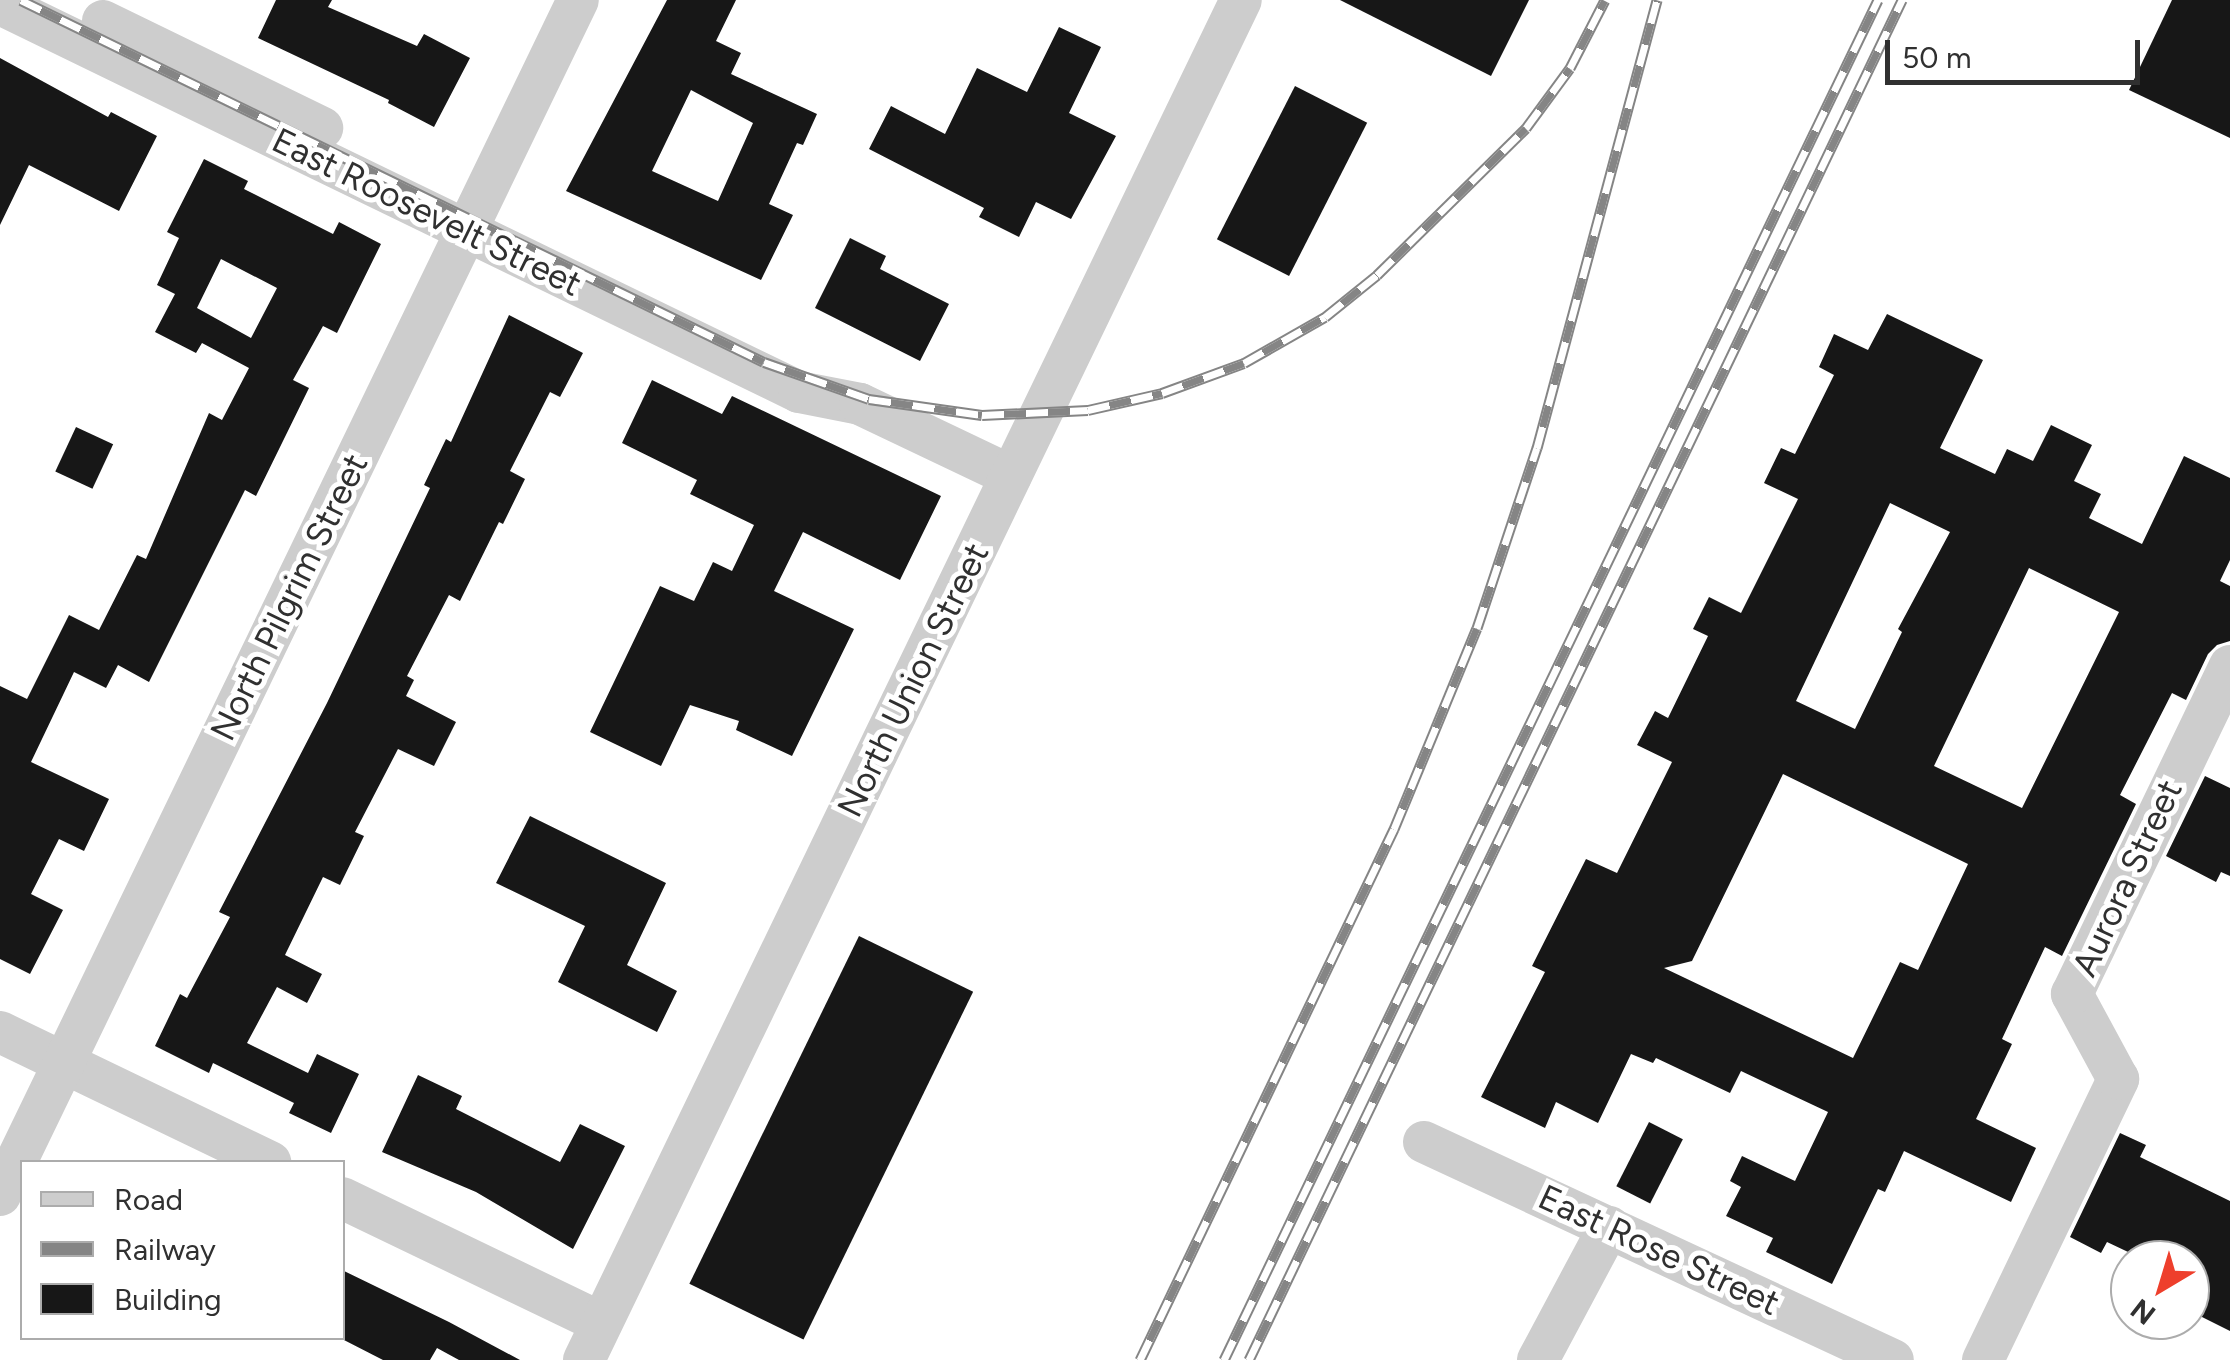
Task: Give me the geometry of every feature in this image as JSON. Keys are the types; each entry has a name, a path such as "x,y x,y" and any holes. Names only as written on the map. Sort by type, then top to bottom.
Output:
{"street":[{"name":"East Roosevelt Street","path":"59,0 473,218"},
{"name":"North Pilgrim Street","path":"0,1195 578,0"},
{"name":"North Union Street","path":"593,1342 1241,0"},
{"name":"East Roosevelt Street","path":"0,4 816,370 860,404 1012,476"},
{"name":"Aurora Street","path":"1982,1360 2118,1078 2072,994 2230,666"},
{"path":"0,1032 266,1160"},
{"name":"East Rose Street","path":"1424,1142 1893,1360"},
{"path":"345,1200 593,1342"},
{"path":"1538,1360 1609,1226"}],"building":[{"path":"276,0 332,0 328,7 417,46 424,34 470,58 434,127 388,103 389,100 258,38"},
{"path":"667,0 736,0 716,41 741,53 731,74 817,114 803,145 797,143 769,204 793,215 761,280 566,191","holes":["691,90 753,123 718,201 652,171"]},
{"path":"1340,0 1529,0 1491,76"},
{"path":"2172,0 2230,0 2230,138 2129,90"},
{"path":"1059,27 1101,47 1069,113 1116,136 1071,219 1036,202 1019,237 979,217 984,208 869,149 891,106 945,134 977,68 1027,92"},
{"path":"0,58 108,117 111,112 157,136 119,211 29,165 0,225"},
{"path":"1295,86 1367,123 1289,276 1217,239"},
{"path":"204,159 248,181 244,189 333,234 339,222 381,244 337,333 323,326 293,380 309,388 256,496 245,490 149,682 118,665 106,688 74,672 31,762 109,799 84,851 59,839 31,894 63,910 30,974 0,959 0,686 27,699 69,615 99,630 137,555 146,559 209,413 222,420 249,368 202,343 196,353 155,332 175,294 157,285 179,238 167,232","holes":["221,259 277,288 251,338 197,308"]},
{"path":"850,238 886,256 880,269 949,304 920,361 815,308"},
{"path":"1887,314 1983,360 1940,448 1995,474 2007,449 2033,461 2051,425 2092,445 2074,481 2101,494 2089,518 2142,544 2184,456 2230,478 2230,560 2220,581 2230,586 2230,641 2217,645 2208,654 2186,700 2172,693 2120,795 2136,804 2062,956 2045,947 2002,1039 2012,1044 1976,1119 2036,1148 2011,1202 1904,1151 1885,1192 1878,1189 1832,1284 1766,1252 1773,1238 1726,1216 1741,1187 1730,1181 1742,1156 1795,1181 1828,1112 1741,1071 1730,1093 1656,1058 1653,1063 1631,1054 1598,1123 1556,1102 1545,1128 1481,1097 1545,972 1532,966 1586,859 1617,873 1672,762 1637,745 1655,711 1668,718 1708,636 1693,629 1709,597 1741,613 1798,499 1764,483 1781,448 1795,454 1834,375 1819,367 1834,334 1868,350","holes":["1890,503 1950,532 1898,629 1902,632 1855,729 1796,701","2029,568 2119,612 2022,808 1934,766","1783,774 1968,864 1918,970 1900,962 1853,1058 1664,968 1692,961"]},
{"path":"509,315 583,353 560,397 550,392 510,471 525,479 503,524 499,522 460,601 449,595 407,676 414,680 406,696 456,722 434,766 398,749 355,832 364,836 340,885 323,877 285,955 322,974 307,1003 277,987 247,1043 308,1073 317,1054 359,1074 331,1133 289,1113 294,1103 213,1063 209,1073 155,1046 180,994 187,998 230,917 219,912 327,703 430,488 424,485 446,439 451,442"},
{"path":"652,380 722,414 732,396 941,496 900,580 803,532 774,591 854,629 792,756 736,730 739,721 690,705 661,766 590,732 660,586 694,601 713,562 732,571 754,525 690,494 697,480 622,443"},
{"path":"76,427 113,444 92,489 55,471"},
{"path":"2205,776 2230,788 2230,876 2221,872 2216,882 2166,856"},
{"path":"530,816 666,883 627,965 677,991 657,1032 558,982 585,926 496,883"},
{"path":"859,936 973,992 803,1340 689,1284"},
{"path":"418,1075 462,1096 456,1109 560,1162 580,1124 625,1146 573,1249 476,1192 382,1152"},
{"path":"1649,1122 1683,1139 1650,1203 1616,1186"},
{"path":"2120,1133 2146,1145 2140,1157 2230,1201 2230,1331 2210,1321 2210,1240 2110,1240 2101,1253 2070,1237"},
{"path":"345,1271 520,1360 459,1360 437,1348 430,1360 383,1360 344,1340"}],"railway":[{"path":"21,0 764,362 869,399 982,415 1088,410 1162,393 1244,363 1325,317 1377,275 1526,128 1570,68 1605,0"},
{"path":"1140,1360 1394,829 1477,628 1537,448 1657,0"},
{"path":"1224,1360 1878,0"},
{"path":"1249,1360 1902,0"}]}
